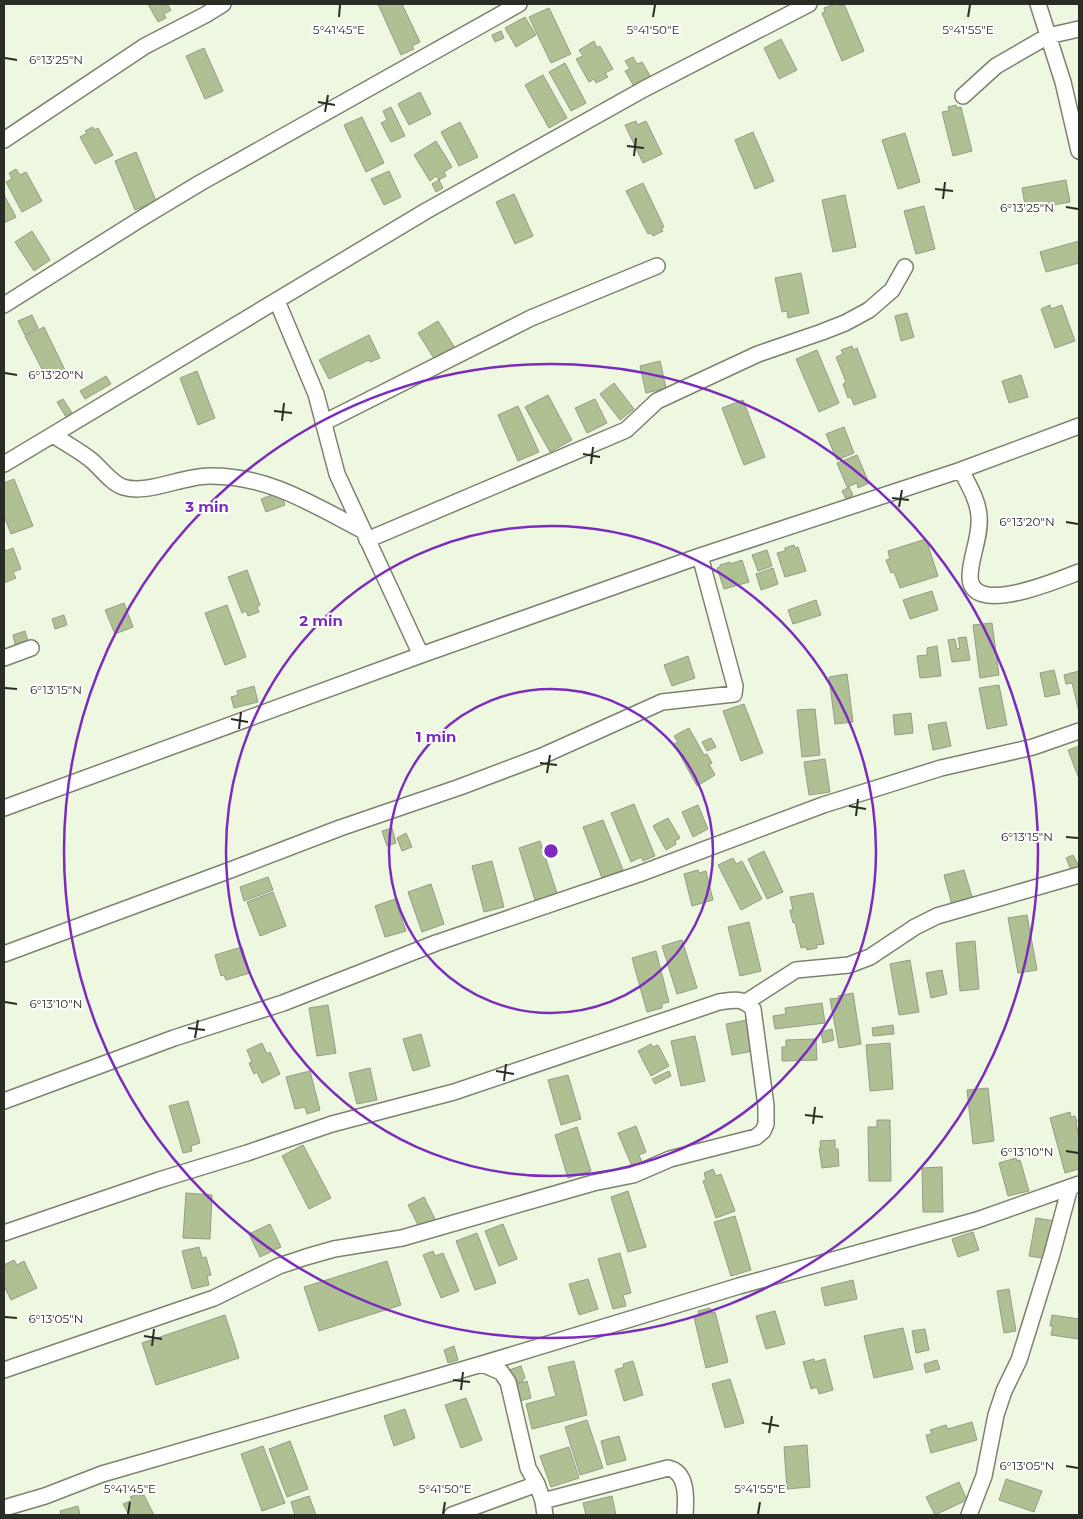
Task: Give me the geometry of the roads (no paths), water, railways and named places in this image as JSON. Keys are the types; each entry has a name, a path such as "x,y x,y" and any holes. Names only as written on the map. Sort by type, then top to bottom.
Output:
{"street":[{"path":"4,140 144,46 223,4"},
{"path":"4,305 200,183 519,4"},
{"path":"4,464 426,211 609,109 809,4"},
{"path":"1038,4 1063,82 1079,151"},
{"path":"963,96 996,66 1048,36 1079,29"},
{"path":"323,423 531,318 656,266"},
{"path":"364,535 626,430 657,402 758,354 846,323 869,310 892,290 905,267"},
{"path":"277,301 316,394 337,474 421,655"},
{"path":"4,808 421,655 700,556 961,470 1079,426"},
{"path":"53,435 91,459 121,486 133,490 147,489 169,482 207,476 275,486 364,535"},
{"path":"961,470 977,505 979,517 970,580 974,589 983,595 1012,594 1079,572"},
{"path":"4,954 340,828 533,760 612,726 657,704 734,694 735,686 700,556"},
{"path":"4,658 31,648"},
{"path":"4,1101 174,1038 283,1004 436,944 639,874 823,805 941,768 1032,747 1079,731"},
{"path":"746,1002 796,970 849,965 870,957 915,927 937,916 1079,875"},
{"path":"4,1233 332,1124 454,1092 718,1002 735,1000 746,1002 753,1009 766,1106 766,1124 763,1131 756,1137 670,1159 632,1175 593,1183 402,1238 334,1249 306,1256 280,1266 214,1298 4,1370"},
{"path":"4,1508 45,1496 102,1474 482,1364 739,1286 977,1220 1074,1185"},
{"path":"969,1515 984,1476 996,1415 1004,1391 1019,1360 1074,1185"},
{"path":"482,1364 501,1372 508,1382 528,1468 537,1484 544,1508 668,1468 675,1469 681,1475 684,1482 685,1515"},
{"path":"452,1515 537,1484"}]}
